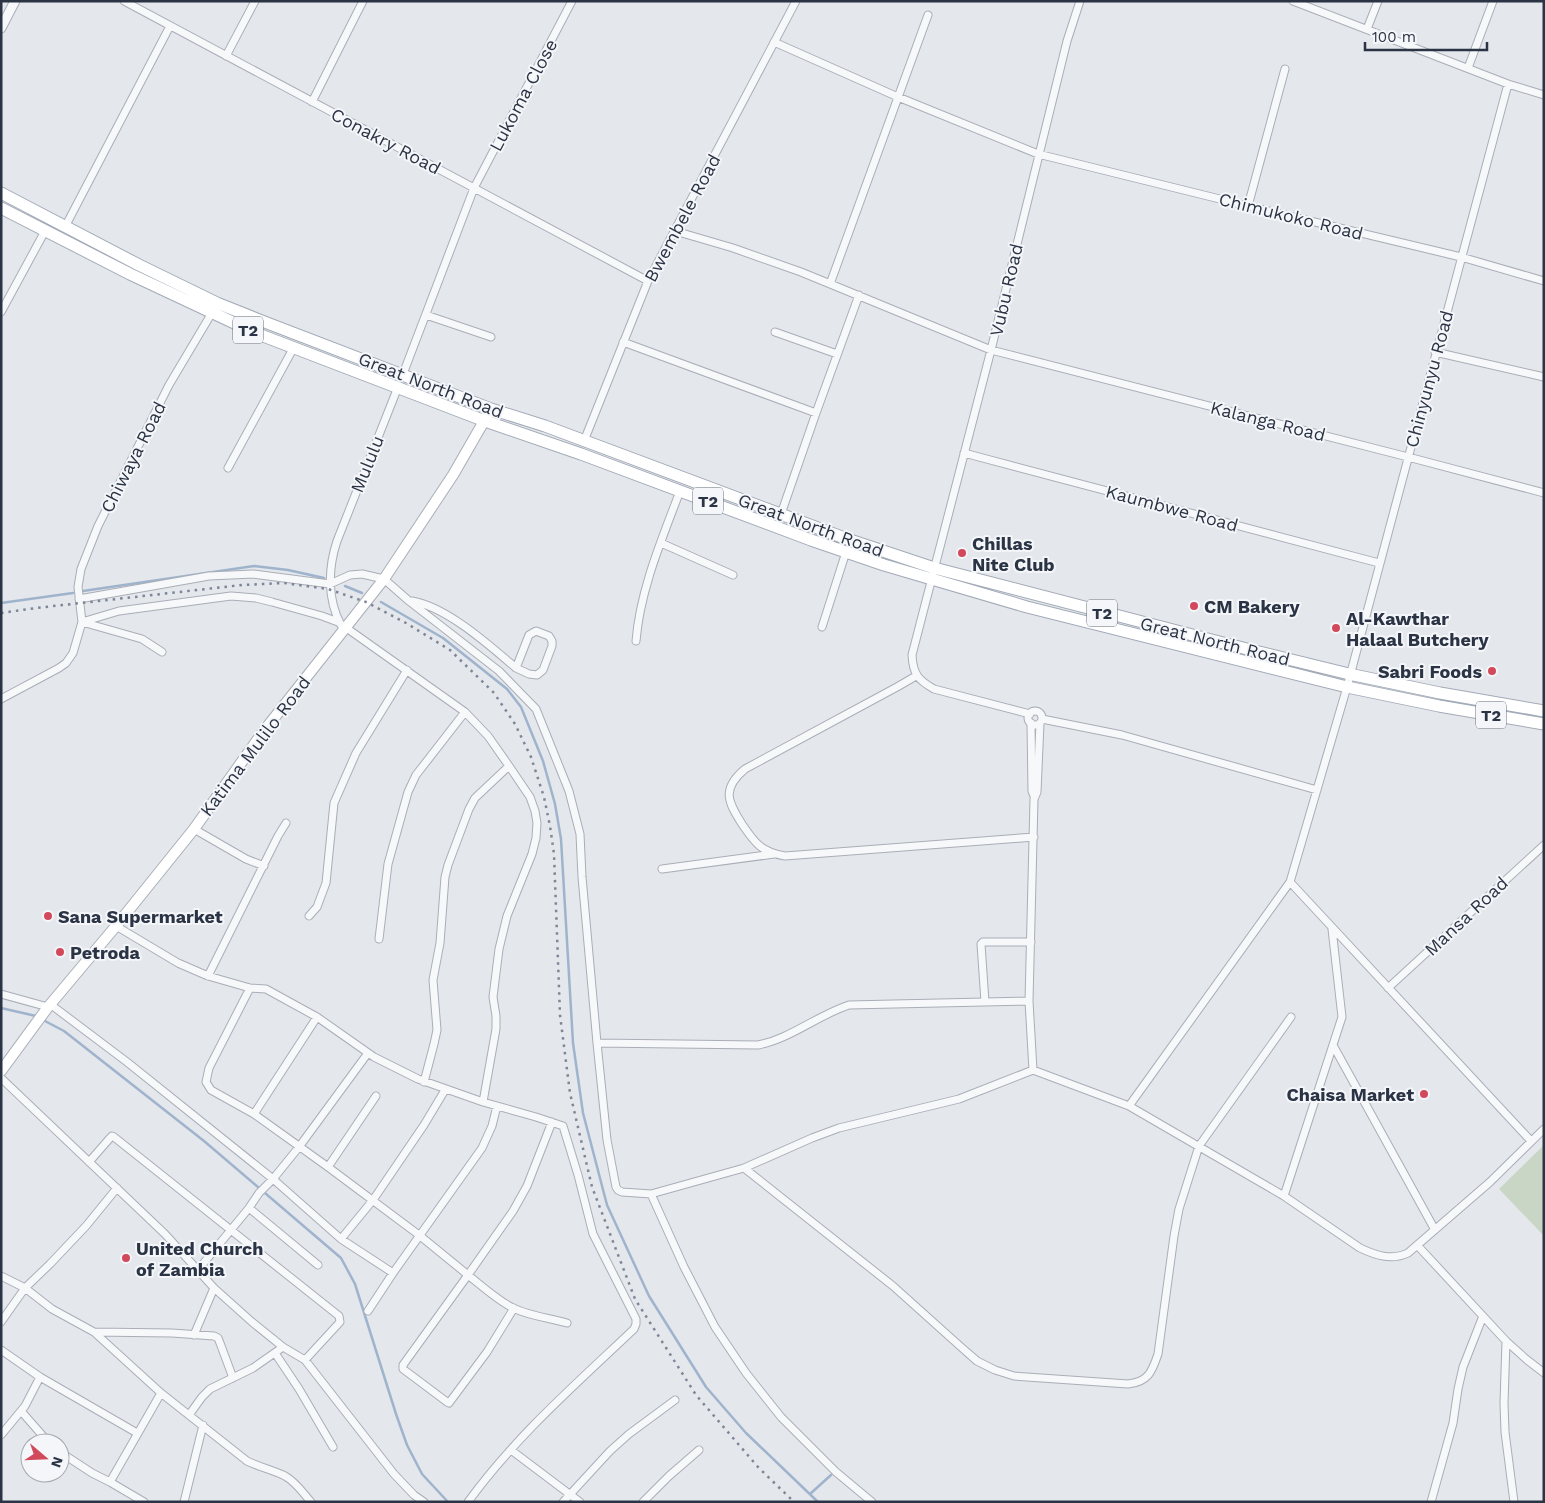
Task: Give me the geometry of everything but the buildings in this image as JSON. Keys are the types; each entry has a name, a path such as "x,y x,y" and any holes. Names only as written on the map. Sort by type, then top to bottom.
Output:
{"main road":[{"name":"Great North Road","path":"1,193 65,226 258,334 485,421 581,454 846,552 931,580 1036,609 1347,687 1449,708 1544,724"},
{"name":"Great North Road","path":"1,208 130,274 214,308 285,331 403,374 491,409 544,426 850,540 934,568 1349,674 1440,693 1544,711"},
{"name":"Katima Mulilo Road","path":"1,1071 44,1011 116,926 194,829 263,732 343,627 384,578 453,475 491,409"}],"street":[{"path":"1,28 16,1"},
{"name":"Conakry Road","path":"124,1 648,280"},
{"path":"226,56 256,1"},
{"path":"312,102 364,1"},
{"name":"Lukoma Close","path":"403,374 474,188 572,1"},
{"name":"Bwembele Road","path":"584,441 648,280 796,1"},
{"name":"Vubu Road","path":"916,676 912,665 912,655 991,350 1067,41 1080,1"},
{"path":"1293,1 1508,84 1543,94"},
{"path":"1367,29 1378,1"},
{"path":"1468,68 1494,1"},
{"path":"830,284 928,15"},
{"path":"65,226 170,26"},
{"name":"Chimukoko Road","path":"774,42 898,97 1038,154 1461,257 1544,281"},
{"path":"1248,206 1285,69"},
{"name":"Chinyunyu Road","path":"1129,1106 1290,882 1347,687 1508,84"},
{"path":"1,312 45,231"},
{"name":"Kalanga Road","path":"675,231 766,259 991,350 1544,493"},
{"path":"781,514 859,295"},
{"name":"Chiwaya Road","path":"82,622 78,587 81,569 98,526 169,385 214,308"},
{"path":"426,315 491,337"},
{"path":"775,332 838,354"},
{"path":"623,342 816,413"},
{"path":"228,468 294,347"},
{"path":"1435,352 1544,376"},
{"name":"Mululu","path":"343,627 334,612 330,584 331,557 398,387"},
{"name":"Kaumbwe Road","path":"964,453 1379,563"},
{"path":"636,641 642,602 680,491"},
{"path":"661,543 733,575"},
{"path":"822,627 846,552"},
{"path":"79,599 209,576 253,574 330,584 350,575 362,574 384,578 409,601 500,671 536,710 569,791 580,834 582,877 607,1140 616,1186 622,1192 651,1194 744,1168 839,1128 958,1098 1033,1070 1129,1106 1284,1196 1360,1248 1374,1254 1400,1257 1408,1253 1490,1182 1544,1129"},
{"path":"82,622 119,610 232,596 256,598 322,616 343,627 407,670 465,712 488,736 530,797 536,817 536,838 532,854 506,916 499,949 493,997 496,1028 483,1102"},
{"path":"409,601 421,603 442,612 483,640 516,668 529,674 537,674 543,670 552,646 549,636 536,631 529,635 516,668"},
{"path":"82,622 142,639 162,652"},
{"path":"1,699 66,663 72,654 82,622"},
{"path":"309,916 317,907 326,883 334,803 356,753 407,670"},
{"path":"1034,799 1037,792 1041,721 1039,712 1034,711 1030,714 934,689 916,676 745,769 736,776 729,797 730,805 751,838 760,848 785,856 1034,837"},
{"path":"379,939 388,864 408,792 416,775 465,712"},
{"path":"1030,714 1034,837 1029,1001 1033,1070"},
{"path":"1031,723 1035,725 1041,721 1122,735 1317,790"},
{"path":"424,1082 436,1030 432,980 440,943 448,865 475,798 509,766"},
{"path":"208,976 286,823"},
{"path":"194,829 246,860 264,866"},
{"name":"Mansa Road","path":"1388,988 1544,845"},
{"path":"662,869 774,854"},
{"path":"1290,882 1531,1141"},
{"path":"116,926 178,963 208,976 250,988 266,989 317,1017 368,1053 424,1082 444,1090 552,1122 562,1126 565,1130 593,1234 636,1319 636,1324 634,1329 542,1417 490,1473 468,1502"},
{"path":"1284,1196 1342,1018 1332,928"},
{"path":"985,1002 981,944 983,942 1030,942"},
{"path":"250,988 209,1068 206,1082 210,1090 254,1114 328,1167 419,1235 501,1301 526,1313 567,1323"},
{"path":"1,994 44,1011 127,1062 342,1239 393,1274"},
{"path":"597,1043 758,1045 774,1041 837,1009 849,1005 1029,1001"},
{"path":"254,1114 317,1017"},
{"path":"744,1168 893,1286 977,1360 995,1370 1014,1376 1128,1384 1138,1383 1148,1377 1158,1354 1179,1209 1199,1146 1291,1017"},
{"path":"1334,1047 1435,1230"},
{"path":"197,1271 299,1146 368,1053"},
{"path":"1,1078 165,1234 214,1288 283,1347 305,1360 394,1474 424,1502"},
{"path":"342,1239 373,1200 424,1125 444,1090"},
{"path":"328,1167 376,1096"},
{"path":"368,1311 419,1235 482,1148 492,1126 497,1106"},
{"path":"514,1308 487,1352 451,1401 447,1402 403,1369 403,1365 513,1211 527,1186 552,1122"},
{"path":"89,1162 110,1138 114,1137 339,1316 340,1322 305,1360"},
{"path":"1,1322 25,1288 86,1226 117,1188"},
{"path":"651,1194 706,1310 746,1374 781,1417 836,1472 872,1502"},
{"path":"249,1208 318,1265"},
{"path":"1417,1244 1506,1341 1544,1373"},
{"path":"1,1276 25,1288 52,1309 94,1332 161,1393 204,1425 247,1461 258,1467 285,1476 311,1502"},
{"path":"194,1335 214,1288"},
{"path":"1431,1502 1454,1423 1458,1389 1464,1367 1483,1316"},
{"path":"94,1332 214,1336 218,1338 232,1378"},
{"path":"1506,1341 1505,1432 1514,1502"},
{"path":"189,1415 210,1389 253,1368 283,1347"},
{"path":"1,1350 40,1377 137,1433"},
{"path":"275,1353 299,1389 333,1447"},
{"path":"1,1435 21,1411 40,1377"},
{"path":"110,1482 161,1393"},
{"path":"563,1502 610,1451 629,1434 676,1400"},
{"path":"21,1411 40,1433"},
{"path":"184,1502 204,1425"},
{"path":"511,1450 580,1502"},
{"path":"643,1502 699,1450"},
{"path":"70,1459 144,1502"}],"green space":[{"path":"1544,1145 1544,1236 1499,1189"}],"waterway":[{"path":"83,591 254,566 288,570 324,578"},
{"path":"345,586 362,593"},
{"path":"1,603 73,593"},
{"path":"381,602 443,638 507,689 521,707 543,761 555,804 561,839 573,1043 583,1113 607,1205 649,1296 706,1387 746,1433 818,1502"},
{"path":"1,1008 36,1016"},
{"path":"43,1020 64,1031 204,1141 341,1258 355,1284 407,1445 422,1474 448,1502"},
{"path":"810,1494 831,1475"}],"railway":[{"path":"1,613 242,585 284,583 328,589 366,602 406,623 450,650 494,693 515,724 531,757 544,797 550,826 554,854 560,1015 570,1093 592,1187 635,1299 696,1395 758,1467 794,1502"}],"place":[{"name":"Chillas Nite Club","path":"962,553"},
{"name":"CM Bakery","path":"1194,606"},
{"name":"Al-Kawthar Halaal Butchery","path":"1336,628"},
{"name":"Sabri Foods","path":"1492,671"},
{"name":"Sana Supermarket","path":"48,916"},
{"name":"Petroda","path":"60,952"},
{"name":"Chaisa Market","path":"1424,1094"},
{"name":"United Church of Zambia","path":"126,1258"}]}
